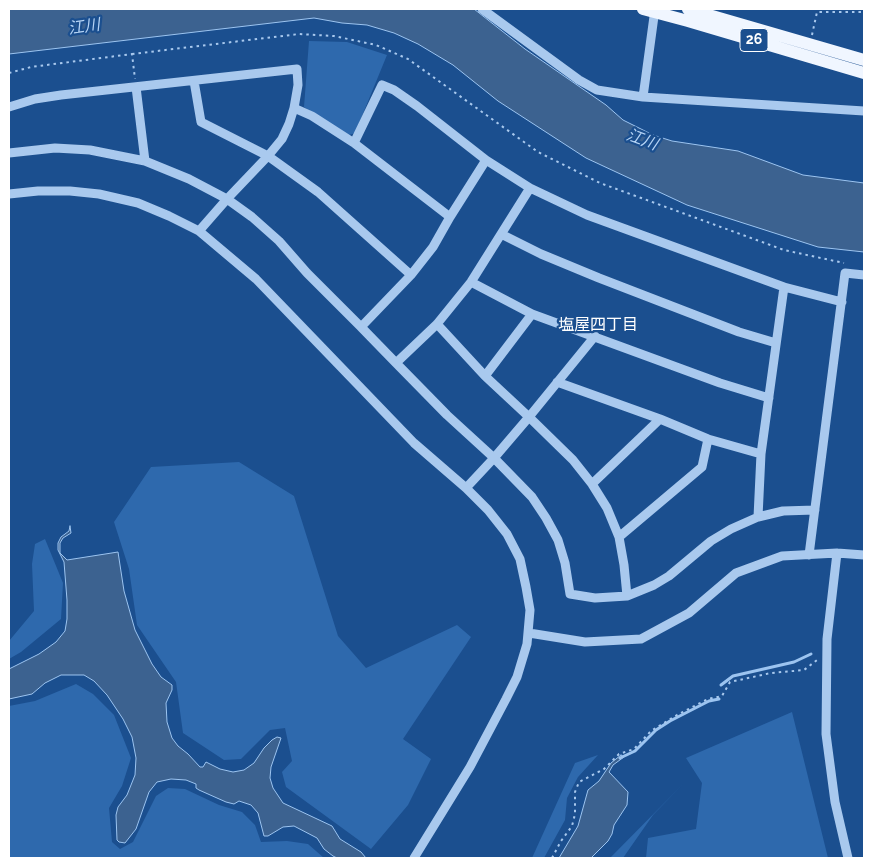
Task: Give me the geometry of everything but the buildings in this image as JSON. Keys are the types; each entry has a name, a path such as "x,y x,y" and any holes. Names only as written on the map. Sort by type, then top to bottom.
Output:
{"main road":[{"name":"26","path":"688,9 864,60"},
{"name":"26","path":"651,10 864,72"}],"street":[{"path":"482,9 579,80 597,90 643,96 864,111"},
{"path":"643,96 651,10"},
{"path":"9,107 35,100 298,69 298,85 294,108 282,139 199,231"},
{"path":"194,81 201,122 268,156 318,192 411,275"},
{"path":"354,143 382,85 394,90 417,106 486,160 530,188 587,215 784,287 842,302"},
{"path":"136,87 145,161"},
{"path":"294,108 312,116 354,143 450,217"},
{"path":"9,153 55,148 90,150 145,161 189,179 227,199 252,217 278,241 326,293 447,415 494,458 532,497 558,540 565,563 570,594 595,598 626,596 654,585 669,576 711,542 731,529 758,517 784,512 815,510"},
{"path":"361,327 411,275 433,247 486,160"},
{"path":"396,363 438,324 471,282 530,188"},
{"path":"9,194 38,191 70,191 99,194 138,203 199,231 256,279 414,443 466,488 488,510 507,534 520,559 530,610 529,633 523,660 506,699 470,767 414,858"},
{"path":"500,234 540,254 599,278 739,332 776,343"},
{"path":"809,555 846,273 864,275"},
{"path":"471,282 532,314 720,383 769,398"},
{"path":"758,517 761,454 784,287"},
{"path":"485,376 532,314"},
{"path":"438,324 485,376 573,460 592,484 607,508 619,537 624,565 626,596"},
{"path":"466,488 529,417 595,336"},
{"path":"558,382 708,438 761,454"},
{"path":"592,484 660,419"},
{"path":"619,537 702,467 708,438"},
{"path":"837,554 826,653 826,734 835,802 848,858"},
{"path":"529,633 585,642 641,639 689,614 736,573 782,556 864,555"}],"path":[{"path":"810,44 817,12 864,12"},
{"path":"9,73 32,67 299,34 334,36 376,45 408,59 538,152 600,184 784,250 851,264"},
{"path":"132,54 136,87"},
{"path":"552,858 572,826 579,782 604,769 619,754 634,749 651,731 677,715 708,699 722,696 730,682 771,673 804,670 826,653"}],"shaded area":[{"path":"309,41 347,42 387,55 355,133 349,135 304,107"},
{"path":"239,462 294,496 338,636 366,668 457,625 471,637 403,739 431,759 408,805 371,849 286,787 282,772 292,761 285,728 270,730 241,759 224,760 183,733 176,682 137,625 129,569 114,522 151,467"},
{"path":"45,539 63,583 61,619 21,652 9,659 9,641 34,611 32,564 35,544"},
{"path":"76,684 93,694 114,715 131,758 122,786 109,808 112,842 120,849 133,842 156,796 168,788 185,789 219,805 242,812 255,825 261,842 287,841 308,844 324,858 9,858 9,706 35,701"},
{"path":"792,712 828,858 646,858 648,838 696,829 702,783 686,758"},
{"path":"598,755 578,777 567,798 565,820 544,858 532,858 575,763"},
{"path":"683,784 653,815 623,858 610,858"}],"water":[{"name":"江川","path":"9,9 474,9 525,49 606,105 623,120 653,135 672,141 738,151 803,175 864,183 864,252 818,247 687,205 586,158 498,101 453,65 418,44 394,33 367,25 314,18 9,54"},
{"path":"70,526 71,533 63,538 60,543 60,553 67,560 118,552 124,591 135,630 152,664 161,677 172,685 172,690 166,703 167,722 172,738 178,746 200,767 203,767 206,762 220,769 233,772 244,770 254,763 272,740 277,737 281,738 271,767 270,778 273,788 283,803 332,826 340,839 361,852 366,858 337,858 324,849 317,838 294,826 283,827 268,836 264,836 258,813 251,805 239,801 234,804 226,802 199,790 196,788 196,784 186,780 171,779 157,782 149,792 136,829 125,843 117,840 116,815 118,807 127,795 135,775 136,758 132,737 107,695 94,681 84,675 61,675 45,683 32,694 9,699 9,669 39,654 56,642 65,631 67,600 64,562 58,550 58,543 61,537 69,531"},
{"path":"621,755 624,757 613,765 609,772 628,792 627,805 614,825 608,841 591,858 559,858 578,826 588,790 599,781 611,763"}],"waterway":[{"path":"721,685 733,676 794,662 811,654"},
{"path":"620,758 635,751 656,730 670,721 709,701 719,699"}],"district":[{"name":"塩屋四丁目","path":"598,325"}]}
